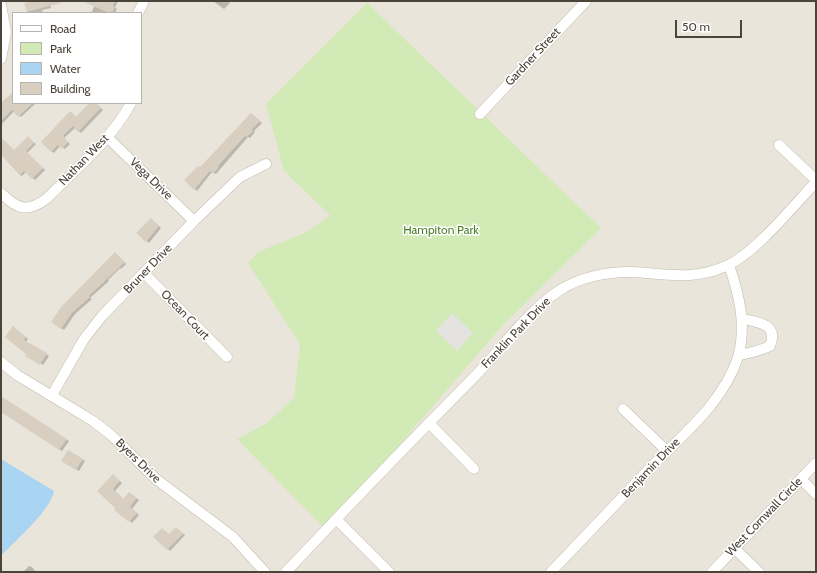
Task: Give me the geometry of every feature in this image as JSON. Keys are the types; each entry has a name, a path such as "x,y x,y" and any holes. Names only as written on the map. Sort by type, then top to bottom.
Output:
{"street":[{"path":"138,12 144,1"},
{"name":"Gardner Street","path":"480,114 586,1"},
{"path":"1,5 6,32 1,59"},
{"name":"Nathan West","path":"1,192 19,206 28,209 37,206 46,199 107,137 124,116 130,104"},
{"name":"Vega Drive","path":"107,137 194,221"},
{"path":"779,145 816,181"},
{"name":"Bruner Drive","path":"52,395 84,339 102,316 194,221 240,177 266,164"},
{"name":"Franklin Park Drive","path":"286,572 539,306 571,284 596,276 621,272 682,276 729,265 753,247 816,181"},
{"name":"Benjamin Drive","path":"551,572 667,451 721,393 729,381 738,355 742,318 738,291 729,265"},
{"name":"Ocean Court","path":"144,273 227,357"},
{"path":"738,355 754,353 762,350 770,346 773,338 772,331 768,327 742,318"},
{"name":"Byers Drive","path":"1,362 17,374 93,421 111,435 156,479 232,536 265,572"},
{"path":"623,409 667,451"},
{"path":"429,423 474,468"},
{"name":"West Cornwall Circle","path":"712,572 816,463"},
{"path":"801,479 816,494"},
{"path":"336,519 389,572"},
{"path":"734,548 759,572"}],"shaded area":[{"path":"1,1 816,1 816,572 1,572"},
{"path":"452,313 473,333 457,351 436,331"}],"green space":[{"name":"Hampiton Park","path":"367,3 601,228 502,326 326,530 237,439 267,423 294,398 300,344 248,263 258,252 307,232 330,215 284,171 266,104"}],"water":[{"path":"1,459 54,491 51,499 40,516 1,556"}],"building":[{"path":"33,1 61,1 61,3 27,12 24,3"},
{"path":"82,1 115,1 113,6 115,7 112,12 107,12"},
{"path":"12,93 12,104 32,104 18,117 12,110 1,121 1,103"},
{"path":"89,104 97,104 101,108 78,132 73,126 63,136 68,142 62,149 58,145 51,152 41,142 70,111 76,117"},
{"path":"251,113 260,121 252,129 253,131 247,137 245,136 218,166 219,167 213,174 210,171 194,190 184,180 198,166 200,167"},
{"path":"28,136 34,143 26,151 43,168 32,179 24,171 20,175 1,154 1,137 14,150"},
{"path":"151,218 159,226 146,242 136,233"},
{"path":"115,252 125,262 72,313 61,329 51,322 61,307"},
{"path":"13,326 26,337 24,340 47,353 40,365 25,356 26,354 5,337"},
{"path":"1,396 67,439 59,450 1,412"},
{"path":"68,450 83,459 76,470 61,461"},
{"path":"113,474 120,481 113,489 123,499 129,492 137,498 130,507 137,513 129,522 114,510 115,508 97,491"},
{"path":"176,527 183,534 167,550 153,537 162,528 169,534"}]}
